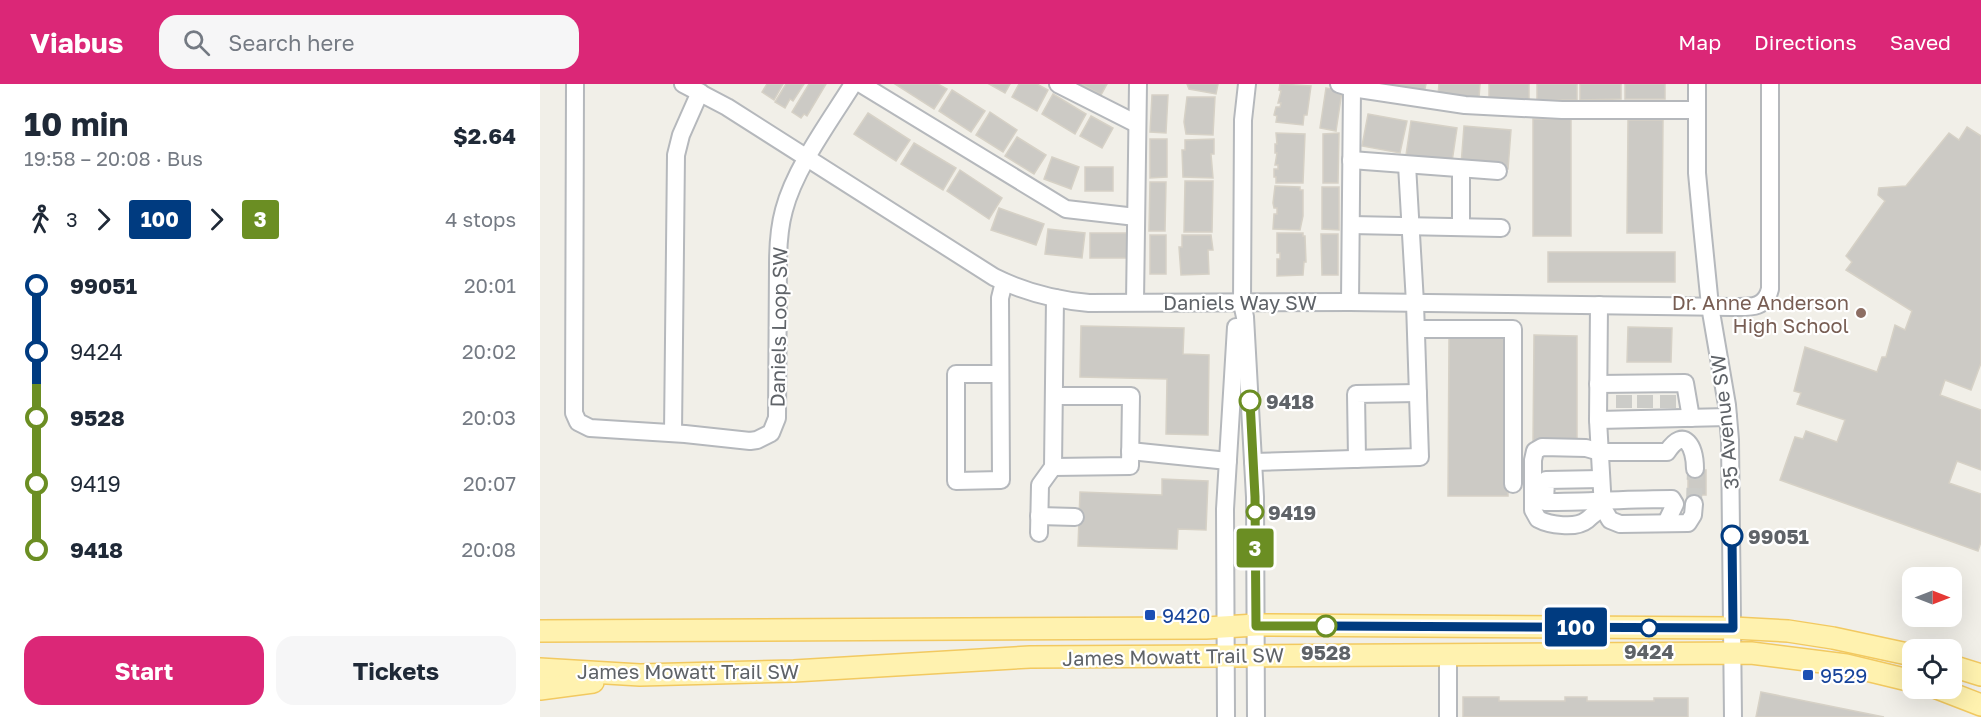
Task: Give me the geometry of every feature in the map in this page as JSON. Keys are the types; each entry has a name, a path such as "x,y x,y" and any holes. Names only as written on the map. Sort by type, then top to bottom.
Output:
{"main road":[{"name":"James Mowatt Trail SW","path":"540,631 1206,628 1226,626 1733,628 1788,631 1902,653"},
{"path":"540,643 646,630"},
{"name":"James Mowatt Trail SW","path":"540,669 640,675 794,671 1030,657 1733,653 1811,659 1902,679"},
{"path":"1962,669 1981,675"},
{"path":"540,689 640,675"},
{"path":"1962,698 1981,705"}],"street":[{"name":"Daniels Loop SW","path":"575,84 574,413 578,422 590,428 750,441 764,438 771,433 777,418 778,245 784,210 807,159 853,84"},
{"path":"683,84 700,92 807,159"},
{"path":"861,84 1066,209 1136,217"},
{"path":"1058,84 1137,124"},
{"path":"1136,302 1137,84"},
{"path":"1247,84 1244,120 1242,303 1245,317 1253,462 1256,717"},
{"name":"35 Avenue SW","path":"1697,84 1697,173 1710,306 1728,417 1732,473 1733,717"},
{"name":"Daniels Way SW","path":"807,159 978,268 1004,282 1056,298 1089,303 1350,302 1755,307 1762,304 1768,297 1771,268 1770,84"},
{"path":"1350,302 1351,160 1345,86 1465,105 1562,110 1697,110"},
{"path":"673,433 676,155 681,135 700,92"},
{"path":"1351,160 1498,171"},
{"path":"1253,462 1420,457 1415,303 1407,165"},
{"path":"1461,170 1461,227"},
{"path":"1351,225 1501,228"},
{"path":"1000,374 956,374 956,481 1000,480 1000,374 1000,298 1004,282"},
{"path":"1056,298 1053,467 1040,485 1039,524 1075,517"},
{"path":"1226,717 1225,509 1237,317 1242,303"},
{"path":"1599,305 1598,420 1601,479 1603,505 1610,520 1620,524 1688,523 1694,515 1694,504"},
{"path":"1416,329 1513,329 1513,484"},
{"path":"1598,420 1624,402 1668,401 1685,383 1691,418"},
{"path":"1598,384 1624,402 1668,401 1691,418 1728,417"},
{"path":"1357,459 1356,394 1418,393"},
{"path":"1053,467 1130,466 1131,396 1054,396"},
{"path":"1666,524 1675,504 1672,499 1617,499 1603,505 1586,521 1578,524 1545,523 1538,519 1533,510 1535,452 1542,447 1586,448 1600,452 1667,452 1673,443 1681,440 1692,447 1695,469"},
{"path":"1130,451 1228,461"},
{"path":"1601,479 1546,480 1545,502 1603,505"},
{"path":"1448,654 1448,717"}],"building":[{"path":"767,84 783,84 774,100 762,92"},
{"path":"786,84 804,84 793,101 790,99 785,108 775,102"},
{"path":"809,84 826,84 807,116 804,114 801,118 792,112"},
{"path":"895,84 938,84 947,89 934,109"},
{"path":"989,84 1010,84 1005,93"},
{"path":"1019,84 1037,84 1048,90 1037,111 1012,97"},
{"path":"1081,84 1107,84 1101,95"},
{"path":"1187,84 1218,84 1216,94 1189,89"},
{"path":"1280,84 1311,86 1307,115 1304,115 1303,125 1276,122 1277,116 1274,115 1276,107 1280,107 1281,103 1278,103"},
{"path":"1387,84 1426,84 1424,93"},
{"path":"1439,84 1480,84 1479,98 1438,95"},
{"path":"1489,84 1529,84 1529,100 1489,100"},
{"path":"1537,84 1577,84 1577,100 1537,100"},
{"path":"1580,84 1621,84 1621,99 1580,100"},
{"path":"1625,84 1665,84 1665,99 1625,99"},
{"path":"1326,88 1342,91 1336,131 1320,128"},
{"path":"952,90 985,111 971,132 939,111"},
{"path":"1053,94 1086,114 1075,134 1042,114"},
{"path":"1152,95 1168,95 1166,133 1150,132"},
{"path":"1187,97 1215,97 1213,135 1186,134 1184,122"},
{"path":"990,112 1017,130 1003,152 976,135"},
{"path":"868,113 910,140 896,161 854,134"},
{"path":"1368,114 1407,121 1400,153 1362,146"},
{"path":"1091,116 1113,128 1102,148 1080,136"},
{"path":"1533,119 1571,119 1571,236 1533,236"},
{"path":"1628,120 1663,120 1662,233 1627,233"},
{"path":"1411,121 1457,128 1452,162 1406,155"},
{"path":"1464,126 1511,130 1508,169 1461,165"},
{"name":"Dr. Anne Anderson High School","path":"1967,127 1981,136 1981,363 1971,390 1945,380 1940,395 1981,410 1981,470 1957,461 1949,483 1981,494 1981,542 1978,551 1780,480 1795,437 1803,439 1806,431 1837,442 1845,420 1797,404 1801,393 1794,391 1805,347 1877,372 1882,357 1886,357 1895,325 1905,330 1912,311 1846,270 1852,262 1846,256 1885,201 1878,195 1879,188 1906,186 1949,133 1959,140"},
{"path":"1276,133 1305,134 1303,183 1276,183 1274,169 1278,169 1278,165 1275,165"},
{"path":"1339,133 1338,183 1323,183 1323,134"},
{"path":"1017,137 1046,155 1034,174 1005,156"},
{"path":"1150,139 1167,139 1167,177 1150,178"},
{"path":"1214,139 1214,154 1211,154 1213,178 1183,177 1182,150 1185,150 1185,140"},
{"path":"914,143 956,168 943,190 901,164"},
{"path":"1052,157 1079,167 1071,189 1044,179"},
{"path":"1085,167 1113,167 1113,191 1085,191"},
{"path":"960,170 1002,198 989,219 947,191"},
{"path":"1185,181 1213,181 1212,232 1184,232"},
{"path":"1150,182 1166,182 1165,231 1149,231"},
{"path":"1275,186 1300,187 1300,190 1303,190 1303,216 1300,230 1273,229 1274,214 1277,214 1277,208 1274,208 1273,203"},
{"path":"1322,187 1339,187 1339,230 1322,229"},
{"path":"999,208 1044,224 1036,245 991,230"},
{"path":"1048,229 1085,233 1082,258 1045,254"},
{"path":"1090,233 1127,233 1127,258 1090,258"},
{"path":"1277,233 1303,233 1305,236 1306,262 1304,262 1303,275 1277,276 1277,259 1280,259 1280,253 1277,253"},
{"path":"1321,234 1338,234 1338,275 1322,275"},
{"path":"1150,235 1166,235 1166,274 1150,274"},
{"path":"1182,235 1211,235 1213,250 1208,250 1209,274 1181,275 1179,247 1182,247"},
{"path":"1548,252 1675,252 1675,282 1548,282"},
{"path":"1081,326 1184,328 1183,354 1209,355 1208,435 1166,434 1167,379 1080,377"},
{"path":"1628,327 1672,328 1671,362 1627,362"},
{"path":"1534,335 1577,336 1577,443 1533,443"},
{"path":"1449,337 1509,338 1508,496 1448,496"},
{"path":"1688,470 1706,470 1706,495 1688,495"},
{"path":"1162,479 1208,481 1206,530 1178,529 1177,549 1078,546 1080,492 1162,495"},
{"path":"1761,692 1884,717 1756,717"},
{"path":"1463,697 1499,697 1499,701 1565,701 1565,697 1587,697 1587,701 1654,701 1654,698 1688,698 1688,717 1463,717"}],"tunnel":[{"path":"1624,395 1624,408"},
{"path":"1645,395 1645,408"},
{"path":"1668,395 1668,408"},
{"path":"1694,504 1695,469"}],"bus line":[{"name":"3","path":"1250,401 1255,497 1256,626 1326,626"},
{"name":"100","path":"1326,626 1733,628 1732,536"}],"place":[{"name":"Dr. Anne Anderson High School","path":"1861,313"},
{"name":"9418","path":"1250,401"},
{"name":"9419","path":"1255,512"},
{"name":"99051","path":"1732,536"},
{"name":"9420","path":"1150,615"},
{"name":"9528","path":"1326,626"},
{"name":"9424","path":"1649,628"},
{"name":"9529","path":"1808,675"}]}
